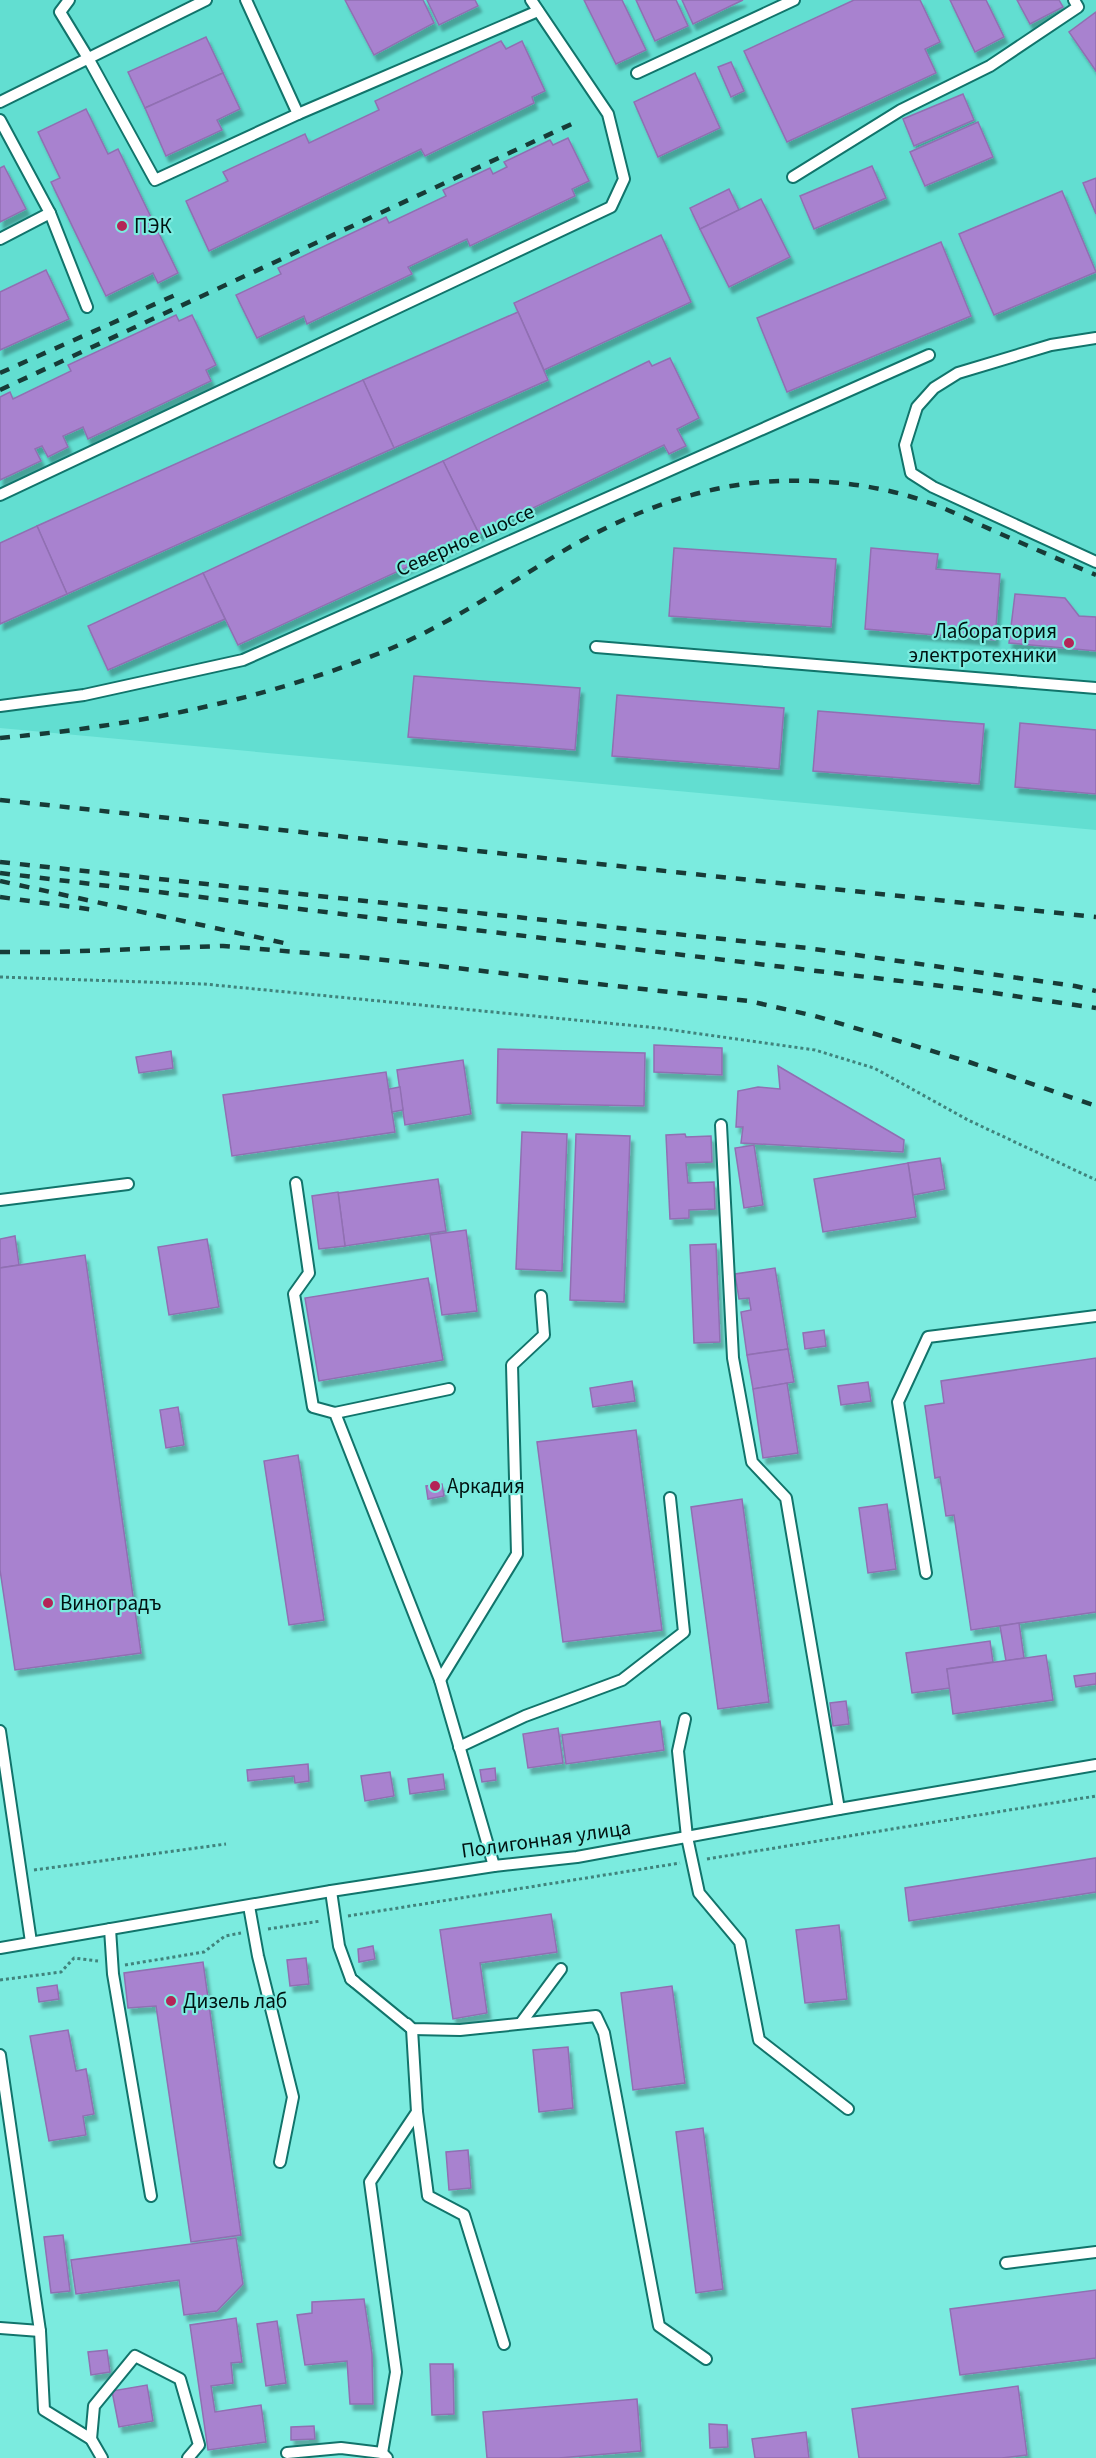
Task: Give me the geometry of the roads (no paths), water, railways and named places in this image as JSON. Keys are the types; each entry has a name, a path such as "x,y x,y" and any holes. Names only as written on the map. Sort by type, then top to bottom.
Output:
{"lane":[{"path":"69,0 60,12 155,180 298,114 538,11"},
{"path":"0,102 206,0"},
{"path":"246,0 298,114"},
{"path":"0,495 611,207 624,179 608,114 531,0"},
{"path":"637,73 794,0"},
{"path":"793,177 902,110 990,66 1078,7 1074,0"},
{"path":"0,120 50,213 87,307"},
{"path":"0,239 50,213"},
{"path":"1096,338 1051,345 958,373 934,388 917,407 905,445 911,473 933,487 1096,562"},
{"name":"Северное шоссе","path":"0,706 84,695 243,660 929,355"},
{"path":"596,647 1096,688"},
{"path":"721,1125 733,1359 752,1462 786,1498 839,1809"},
{"path":"0,1200 129,1184"},
{"path":"296,1184 309,1274 294,1294 313,1407 335,1413 449,1389"},
{"path":"440,1680 517,1554 512,1365 544,1335 542,1296"},
{"path":"926,1573 898,1402 928,1337 1096,1316"},
{"path":"335,1413 440,1680 494,1866"},
{"path":"459,1747 525,1716 622,1680 684,1632 670,1498"},
{"path":"685,1719 678,1751 687,1837 699,1893 740,1942 759,2040 848,2109"},
{"path":"0,1731 31,1942"},
{"name":"Полигонная улица","path":"0,1948 331,1891 494,1866 577,1857 1096,1765"},
{"path":"331,1891 339,1947 351,1979 412,2029 460,2030 596,2016 604,2034 658,2326 706,2359"},
{"path":"249,1906 258,1956 293,2097 280,2162"},
{"path":"110,1929 112,1963 151,2196"},
{"path":"521,2023 561,1969"},
{"path":"412,2029 417,2112 428,2196 464,2215 504,2344"},
{"path":"0,2055 40,2331 44,2410 91,2439 102,2458"},
{"path":"287,2452 341,2448 384,2456 396,2372 370,2182 417,2112"},
{"path":"1006,2263 1096,2252"},
{"path":"0,2328 40,2331"},
{"path":"91,2439 94,2406 135,2356 180,2379 199,2445 189,2458"}],"railway":[{"path":"0,390 578,121"},
{"path":"0,373 182,292"},
{"path":"0,738 100,726 200,708 249,696 345,666 392,648 438,626 570,547 619,522 671,501 725,487 780,481 818,481 894,492 943,508 1096,575"},
{"path":"0,800 1096,917"},
{"path":"0,862 807,948 1075,986 1096,991"},
{"path":"0,873 967,989 1096,1008"},
{"path":"0,881 293,945"},
{"path":"0,897 95,910"},
{"path":"0,952 223,946 358,957 749,1001 815,1016 969,1062 1096,1106"}],"place":[{"name":"ПЭК","path":"122,226"},
{"name":"Лаборатория электротехники","path":"1069,643"},
{"name":"Аркадия","path":"435,1486"},
{"name":"Виноградъ","path":"48,1603"},
{"name":"Дизель лаб","path":"171,2001"}]}
